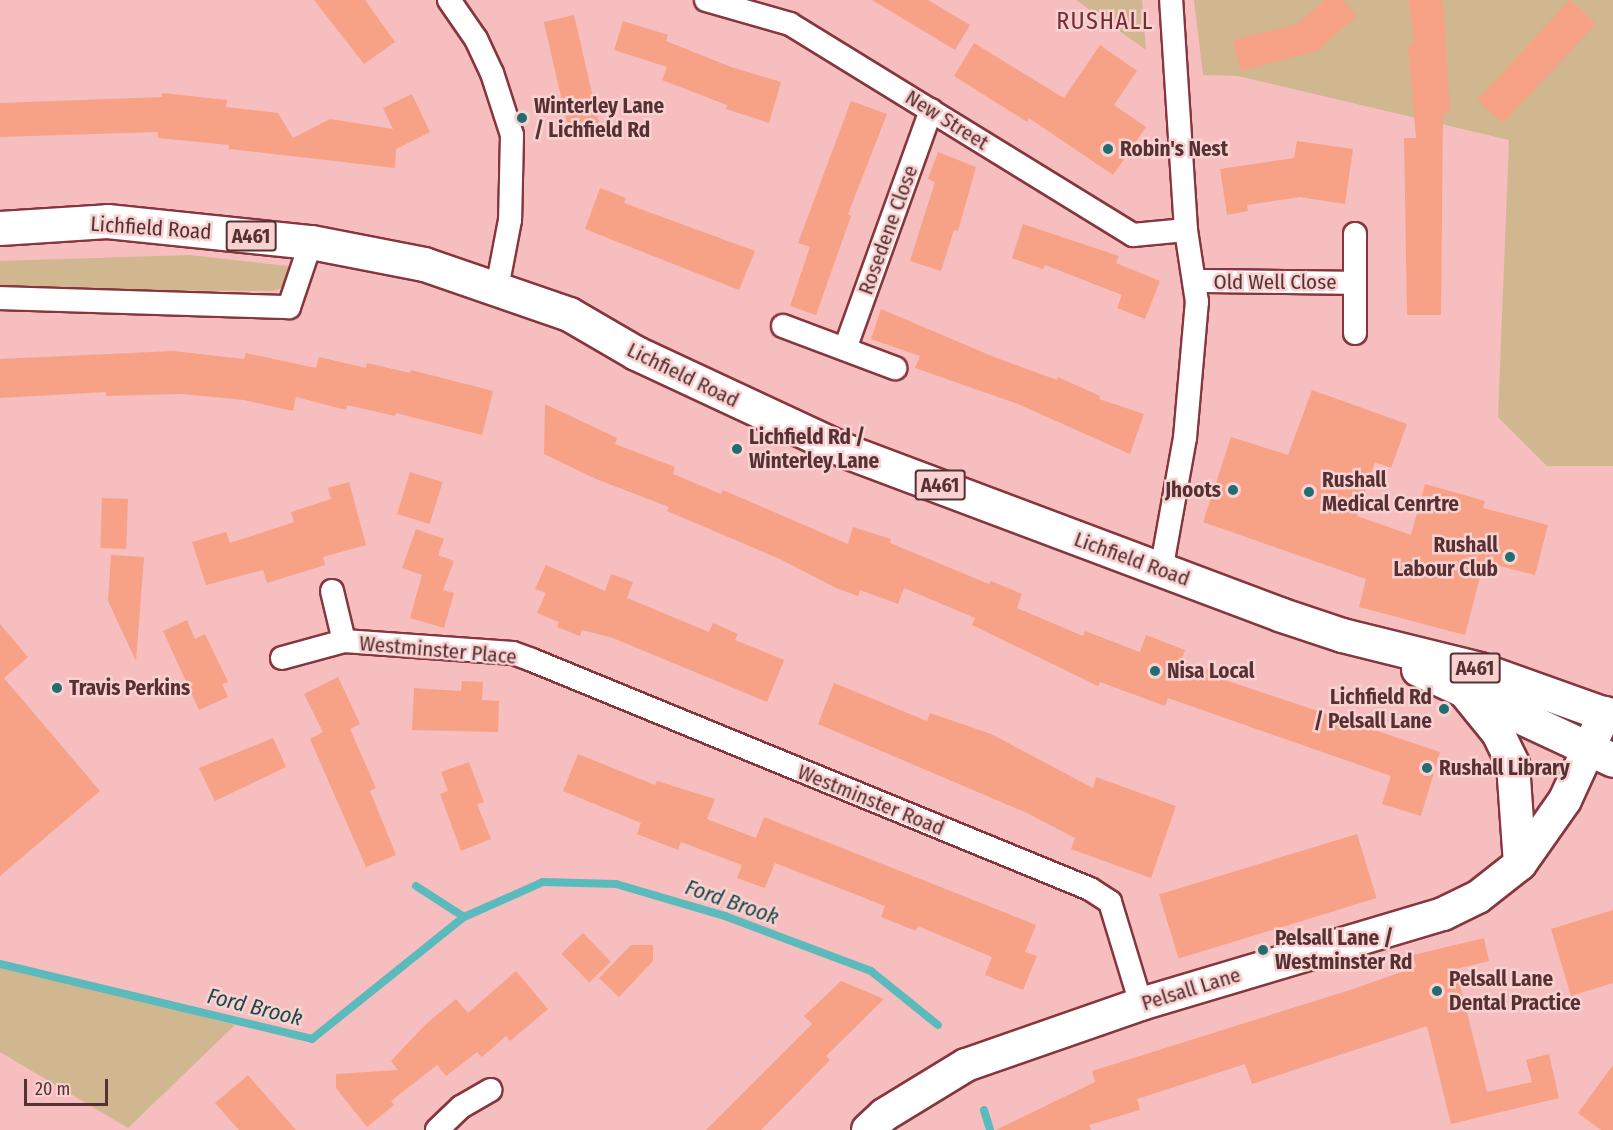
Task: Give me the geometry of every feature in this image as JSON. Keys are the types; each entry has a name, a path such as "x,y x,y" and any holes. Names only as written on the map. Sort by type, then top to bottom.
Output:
{"highway":[{"name":"Lichfield Road","path":"0,228 107,221 310,242 424,264 497,288 569,314 636,353 846,451 1161,571 1342,635 1602,756"},
{"name":"Lichfield Road","path":"1342,635 1479,669 1609,715"}],"main road":[{"path":"1463,690 1498,733 1513,764 1520,864"},
{"name":"Pelsall Lane","path":"868,1130 966,1065 1141,1004 1443,914 1478,897 1520,864 1565,801 1602,756 1609,715"}],"street":[{"name":"New Street","path":"706,0 790,24 1133,235 1186,230"},
{"path":"1161,571 1185,438 1196,292 1186,230 1171,0"},
{"path":"456,3 492,73 512,135 510,220 497,288"},
{"name":"Rosedene Close","path":"845,349 931,110"},
{"name":"Old Well Close","path":"1355,234 1355,333"},
{"path":"0,298 289,307 310,242"},
{"name":"Old Well Close","path":"1196,292 1354,283"},
{"path":"783,326 895,368"},
{"name":"Westminster Place","path":"332,591 344,641"},
{"name":"Westminster Place","path":"282,658 344,641 491,651 532,660"},
{"name":"Westminster Road","path":"532,660 1090,889 1110,902 1141,1004"},
{"path":"437,1130 460,1107 490,1090"}],"shaded area":[{"path":"1076,0 1142,0 1146,50"},
{"path":"1194,0 1613,0 1613,466 1547,466 1498,417 1509,140 1238,76 1203,75"},
{"path":"190,255 296,267 292,284 273,291 0,289 0,261"},
{"path":"0,964 235,1025 128,1128 0,1052"}],"building":[{"path":"314,0 365,0 395,42 364,64"},
{"path":"872,0 928,0 970,25 955,50"},
{"path":"1325,0 1343,0 1357,16 1316,51 1241,71 1233,40 1297,24"},
{"path":"1409,0 1442,0 1450,113 1443,113 1441,315 1407,315 1404,138 1416,138 1408,45 1414,44"},
{"path":"1570,0 1596,24 1503,123 1477,99"},
{"path":"574,15 599,125 569,132 544,22"},
{"path":"623,21 668,35 666,41 731,67 781,82 769,123 726,109 727,105 662,80 667,67 614,50"},
{"path":"974,43 1064,98 1100,45 1137,71 1114,105 1146,127 1113,175 1029,118 1027,122 954,76"},
{"path":"162,93 227,100 226,107 278,113 293,138 330,119 393,129 383,108 412,94 430,132 396,149 395,168 229,149 229,145 158,138 158,132 0,137 0,103 162,97"},
{"path":"851,101 887,114 848,214 851,216 816,315 790,306 810,247 798,243"},
{"path":"1297,141 1353,149 1345,204 1300,197 1247,205 1248,211 1227,215 1220,169 1294,158"},
{"path":"938,152 976,167 958,231 954,230 941,271 910,261 935,182 928,179"},
{"path":"600,188 626,198 624,203 755,251 739,290 585,229"},
{"path":"1023,224 1119,256 1116,263 1160,281 1145,319 1117,308 1122,295 1045,265 1043,269 1012,258"},
{"path":"881,309 994,357 1057,380 1058,377 1100,396 1099,399 1144,414 1130,454 1018,404 915,368 920,356 871,339"},
{"path":"173,351 244,359 246,353 316,368 319,357 366,368 367,363 410,373 411,370 493,391 482,435 396,413 395,416 347,405 346,410 296,397 293,411 244,400 182,394 106,396 106,392 0,398 0,359"},
{"path":"1312,390 1407,424 1391,468 1375,462 1357,516 1411,535 1425,484 1485,501 1483,508 1548,525 1535,575 1484,562 1465,635 1359,607 1366,579 1203,522 1231,437 1288,455"},
{"path":"545,404 617,438 615,444 675,467 673,474 721,494 723,490 848,544 853,527 891,539 890,543 989,584 991,581 1022,594 1017,608 1083,636 1085,631 1140,652 1146,635 1185,650 1181,661 1215,672 1213,676 1440,752 1421,816 1382,804 1391,776 1168,698 1165,706 1100,682 1098,686 972,625 975,618 904,588 898,604 860,590 858,596 836,588 782,560 667,511 669,507 596,479 544,454"},
{"path":"410,472 443,482 430,524 397,514"},
{"path":"349,482 366,545 323,557 325,565 267,583 263,570 206,585 192,542 226,532 230,543 294,522 291,512 331,499 328,488"},
{"path":"102,498 128,499 126,549 100,548"},
{"path":"416,529 444,539 438,555 454,561 443,590 454,593 444,628 410,618 422,575 402,568"},
{"path":"111,555 144,557 136,661 108,601"},
{"path":"546,565 605,591 611,574 633,582 627,598 709,632 713,623 738,634 735,640 784,660 767,702 613,638 582,630 580,636 557,627 559,622 537,613 546,593 535,589"},
{"path":"187,620 195,639 205,634 228,682 222,684 228,697 199,710 163,631"},
{"path":"0,624 28,657 4,678 100,791 0,876"},
{"path":"338,677 360,724 350,729 376,788 370,791 396,855 366,867 310,739 323,732 304,694"},
{"path":"462,681 483,682 482,700 499,701 498,732 412,730 414,688 461,691"},
{"path":"834,683 927,721 930,713 991,734 1093,788 1096,777 1176,806 1151,878 1071,849 1075,838 1027,813 818,724"},
{"path":"273,738 286,767 215,801 199,768"},
{"path":"578,754 655,785 657,781 715,799 707,819 756,838 764,817 1036,925 1025,952 1037,956 1023,990 985,975 992,957 918,926 916,931 881,917 885,906 775,863 765,888 737,878 742,865 681,842 678,850 637,834 641,823 563,791"},
{"path":"469,762 484,802 477,804 491,839 461,851 440,794 448,791 441,772"},
{"path":"1357,834 1377,898 1179,959 1159,895"},
{"path":"1613,910 1613,983 1571,996 1551,929"},
{"path":"583,933 611,962 589,983 561,954"},
{"path":"1484,938 1489,961 1456,969 1487,1092 1532,1082 1526,1060 1549,1054 1559,1098 1451,1124 1427,1026 1252,1084 1245,1064 1137,1099 1140,1110 1089,1125 1091,1130 996,1130 1095,1082 1092,1071 1416,967 1413,955"},
{"path":"631,945 653,945 653,961 619,997 599,978"},
{"path":"516,971 548,1009 510,1041 506,1036 482,1057 477,1052 446,1076 437,1065 391,1101 394,1105 367,1127 336,1088 336,1074 398,1070 391,1061 426,1024 456,999 468,1013"},
{"path":"841,981 884,999 826,1056 830,1060 761,1130 706,1130 812,1024 804,1016"},
{"path":"1613,1065 1613,1130 1601,1130 1578,1113"},
{"path":"248,1075 296,1130 239,1130 215,1103"}],"waterway":[{"name":"Ford Brook","path":"416,886 464,917 543,882 616,884 725,916 871,971 938,1025"},
{"name":"Ford Brook","path":"0,964 312,1039 464,917"},
{"name":"Ford Brook","path":"984,1110 990,1130"}],"place":[{"name":"Winterley Lane / Lichfield Rd","path":"522,118"},
{"name":"Robin's Nest","path":"1108,149"},
{"name":"Lichfield Rd / Winterley Lane","path":"737,449"},
{"name":"Jhoots","path":"1233,490"},
{"name":"Rushall Medical Cenrtre","path":"1309,492"},
{"name":"Rushall Labour Club","path":"1510,557"},
{"name":"Nisa Local","path":"1155,671"},
{"name":"Travis Perkins","path":"57,688"},
{"name":"Lichfield Rd / Pelsall Lane","path":"1444,709"},
{"name":"Rushall Library","path":"1427,768"},
{"name":"Pelsall Lane / Westminster Rd","path":"1263,950"},
{"name":"Pelsall Lane Dental Practice","path":"1437,991"}],"district":[{"name":"RUSHALL","path":"1105,22"}]}
